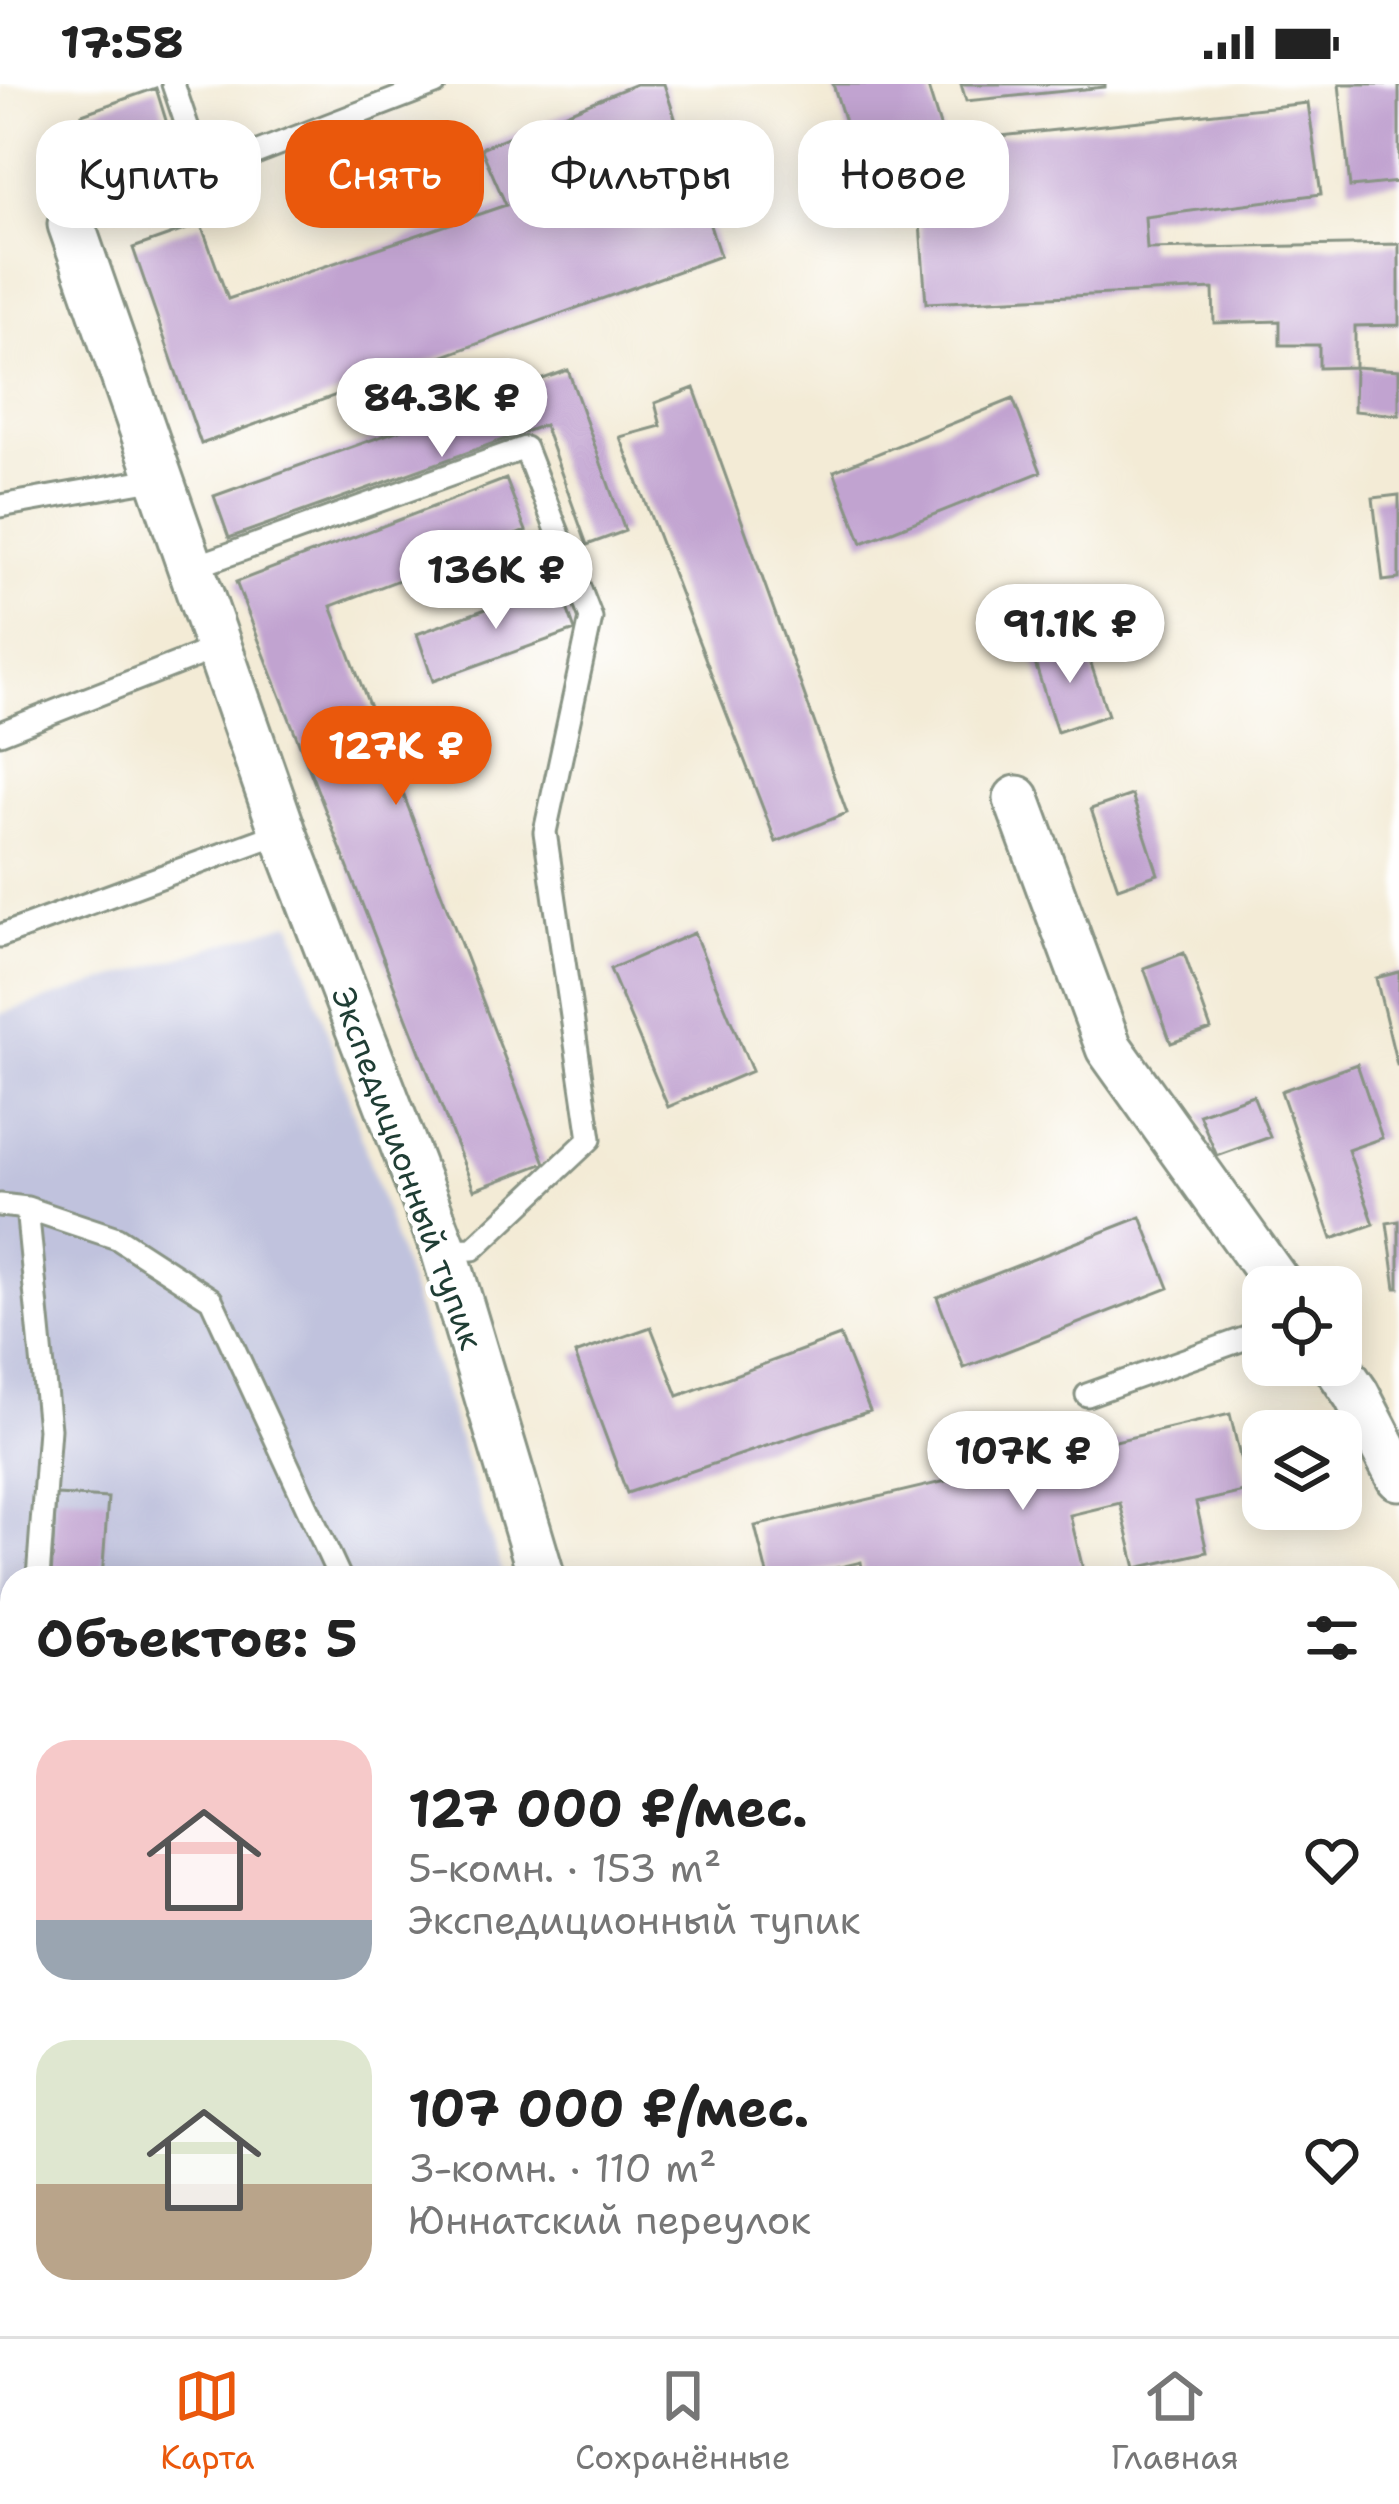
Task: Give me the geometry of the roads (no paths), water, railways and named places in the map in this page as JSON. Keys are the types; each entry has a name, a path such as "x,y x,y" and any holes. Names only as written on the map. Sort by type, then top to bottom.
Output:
{"street":[{"name":"Экспедиционный тупик","path":"71,228 283,832 444,1250 538,1566"},
{"path":"1017,799 1109,1048 1265,1266"},
{"path":"1350,1386 1399,1477"}],"lane":[{"path":"173,84 185,120"},
{"path":"261,151 435,84"},
{"path":"191,568 525,448 591,618 545,832 590,1139 473,1250 444,1250"},
{"path":"0,506 159,478"},
{"path":"0,733 219,647"},
{"path":"0,936 283,832"},
{"path":"0,1205 26,1208 117,1238 211,1299 334,1566"},
{"path":"26,1208 49,1430 39,1566"},
{"path":"1088,1395 1242,1340"}]}
